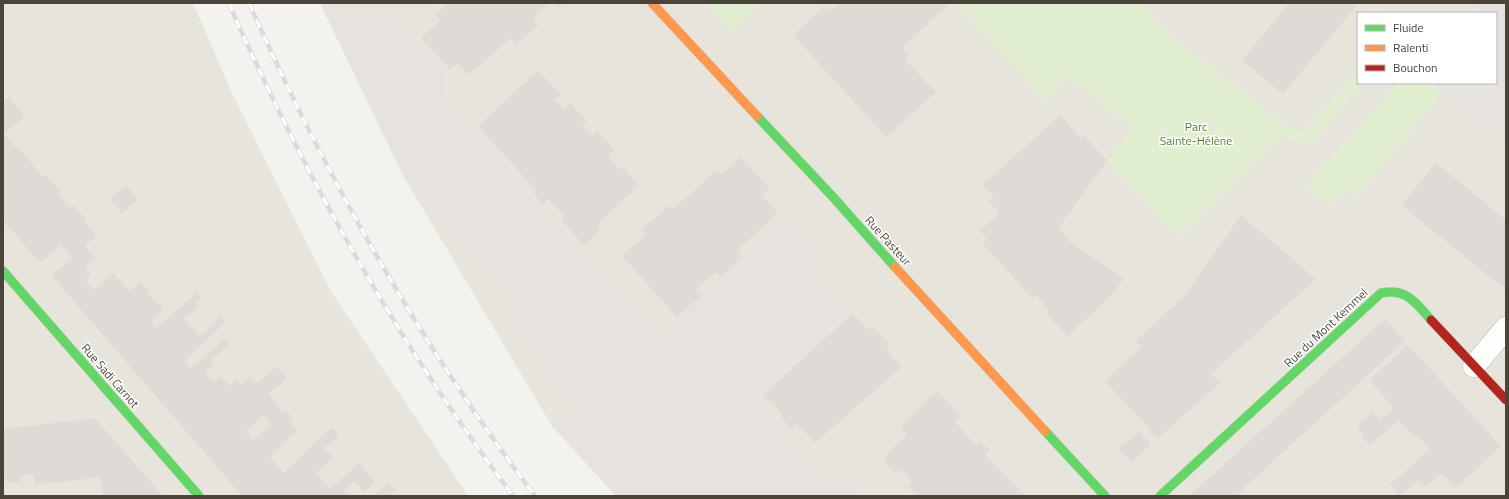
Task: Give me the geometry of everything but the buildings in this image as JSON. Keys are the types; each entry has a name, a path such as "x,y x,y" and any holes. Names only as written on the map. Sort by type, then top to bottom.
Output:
{"street":[{"name":"Rue Pasteur","path":"652,3 834,196 887,258 1105,496"},
{"name":"Rue Sadi Carnot","path":"3,271 199,496"},
{"name":"Rue du Mont Kemmel","path":"1160,496 1381,294 1392,290 1402,292 1412,299 1506,400"},
{"path":"1474,366 1506,328"}],"shaded area":[{"path":"3,3 193,3 231,91 330,290 468,496 3,496"},
{"path":"320,3 1506,3 1506,496 616,496 552,426 404,177"},
{"path":"320,3 427,3 401,27 445,75 442,99 658,335 787,218 823,255 810,267 849,310 753,397 837,490 849,479 864,496 617,496 552,426 575,404 501,321 517,306 404,177"},
{"path":"1482,3 1506,3 1506,143 1432,84 1497,84 1497,12 1475,12"}],"green space":[{"path":"711,3 759,3 732,32 708,7"},
{"name":"Parc Sainte-Hélène","path":"957,3 1138,3 1188,50 1290,128 1304,132 1357,71 1357,84 1361,84 1310,146 1281,136 1177,237 1107,161 1133,128 1069,76 1045,100"},
{"path":"1398,84 1432,84 1442,93 1357,196 1346,188 1329,204 1307,187 1314,176"}],"railway":[{"path":"229,3 273,99 354,253 414,353 479,449 513,496"},
{"path":"249,3 310,132 378,258 414,319 453,379 535,496"}],"traffic: fast":[{"path":"757,116 833,197 895,267"},
{"path":"3,271 199,496"},
{"path":"1160,496 1381,293 1398,293 1410,298 1431,320"},
{"path":"1045,431 1105,496"}],"traffic: slow":[{"path":"652,3 757,116"},
{"path":"895,267 1045,431"}],"traffic: jam":[{"path":"1431,320 1506,400"}]}
